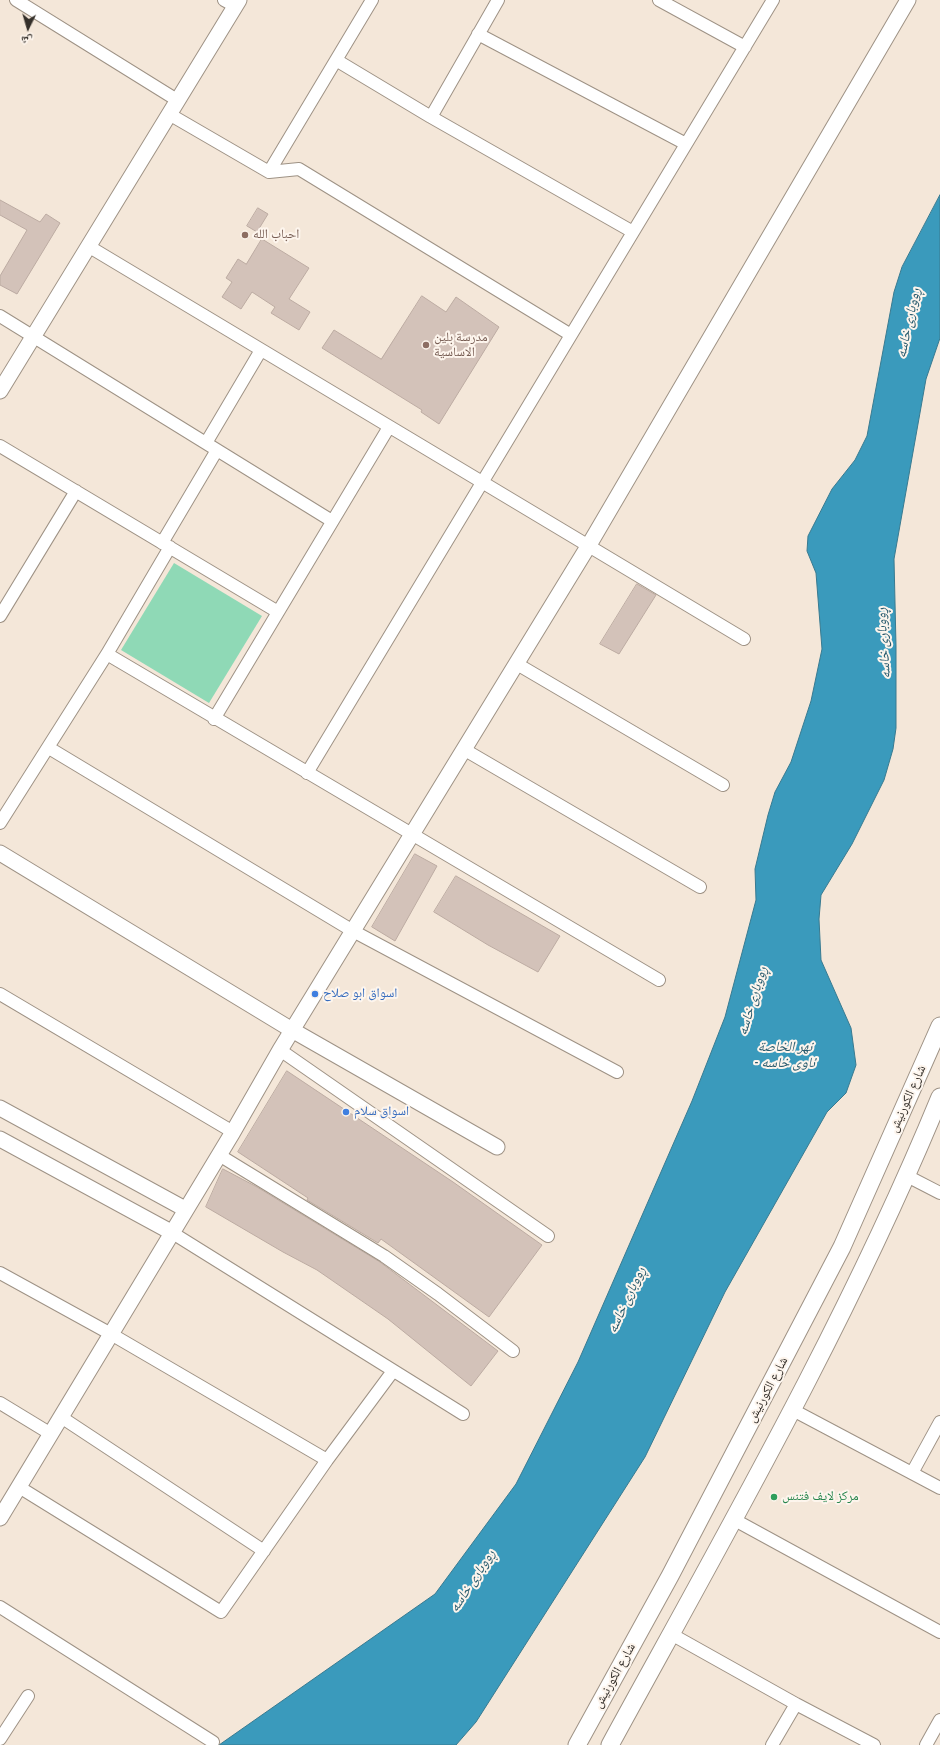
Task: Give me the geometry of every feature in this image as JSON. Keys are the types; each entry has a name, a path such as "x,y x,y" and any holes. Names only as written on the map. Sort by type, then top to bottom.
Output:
{"main road":[{"name":"شارع الكورنيش","path":"577,1745 670,1576 842,1247 940,1026"},
{"path":"610,1745 733,1519 870,1256 907,1176 940,1097"}],"street":[{"path":"16,0 178,100"},
{"path":"269,172 372,0"},
{"path":"431,117 498,0"},
{"path":"659,0 745,47"},
{"path":"307,773 773,0"},
{"path":"0,391 178,100 233,2"},
{"path":"0,1518 62,1417 171,1232 233,1132 292,1030 465,750 588,545 903,2"},
{"path":"478,34 686,144"},
{"path":"336,60 431,117 633,232"},
{"path":"169,114 269,172 299,169 571,335"},
{"path":"88,246 744,639"},
{"path":"0,316 332,521"},
{"path":"206,442 261,350"},
{"path":"214,719 389,427"},
{"path":"0,446 278,612"},
{"path":"0,823 107,654 217,450"},
{"path":"0,616 76,491"},
{"path":"107,654 214,719 659,980"},
{"path":"517,664 723,785"},
{"path":"48,748 353,931 617,1072"},
{"path":"465,750 700,888"},
{"path":"2,857 292,1030 497,1147"},
{"path":"0,994 233,1132"},
{"path":"280,1050 548,1236"},
{"path":"0,1108 185,1209"},
{"path":"0,1139 171,1232 463,1414"},
{"path":"219,1154 372,1248 438,1294 513,1351"},
{"path":"907,1176 940,1193"},
{"path":"0,1273 111,1334 327,1460"},
{"path":"19,1487 221,1612 327,1460 393,1371"},
{"path":"0,1404 51,1434"},
{"path":"791,1409 940,1488"},
{"path":"62,1417 264,1551"},
{"path":"912,1473 940,1422"},
{"path":"733,1519 940,1632"},
{"path":"0,1606 213,1742"},
{"path":"671,1634 796,1704 860,1742 874,1745"},
{"path":"0,1739 28,1696"},
{"path":"772,1745 796,1704"},
{"path":"926,1745 940,1720"}],"green space":[{"path":"174,563 262,616 209,703 121,650"}],"water":[{"name":"نهر الخاصة - ئاوی خاسە","path":"940,195 940,338 926,379 894,559 896,728 893,749 884,780 852,844 821,895 819,919 821,960 851,1028 856,1065 846,1093 827,1112 725,1292 645,1457 476,1722 456,1745 219,1745 435,1594 516,1484 578,1362 692,1101 725,1017 756,900 755,869 768,815 775,792 791,762 811,701 822,649 816,573 807,551 808,536 832,489 855,460 867,436 894,292 902,267"}],"building":[{"path":"0,200 40,222 46,214 60,223 17,294 0,285 0,276 27,230 0,215"},
{"path":"258,208 268,214 257,232 247,226"},
{"path":"262,239 309,268 289,299 310,312 299,330 271,313 275,307 252,292 241,309 222,297 232,282 226,278 238,259 246,264"},
{"path":"422,296 446,312 456,297 499,327 439,424 421,412 422,410 322,348 334,330 381,359"},
{"path":"637,584 656,595 619,654 600,644"},
{"path":"415,854 437,866 395,941 372,927"},
{"path":"456,876 560,936 538,972 488,945 434,912"},
{"path":"287,1071 453,1182 542,1245 489,1317 381,1239 378,1243 307,1200 308,1198 238,1152"},
{"path":"223,1169 257,1187 380,1262 498,1351 471,1386 388,1319 317,1270 206,1207"}],"place":[{"name":"احباب الله","path":"245,235"},
{"name":"مدرسة بلين الاساسية","path":"426,345"},
{"name":"اسواق ابو صلاح","path":"315,994"},
{"name":"اسواق سلام","path":"346,1112"},
{"name":"مركز لايف فتنس","path":"774,1497"}],"water label":[{"name":"ڕووباری خاسە","path":"909,323"},
{"name":"ڕووباری خاسە","path":"884,643"},
{"name":"ڕووباری خاسە","path":"753,1001"},
{"name":"ڕووباری خاسە","path":"627,1300"},
{"name":"ڕووباری خاسە","path":"473,1581"}]}
